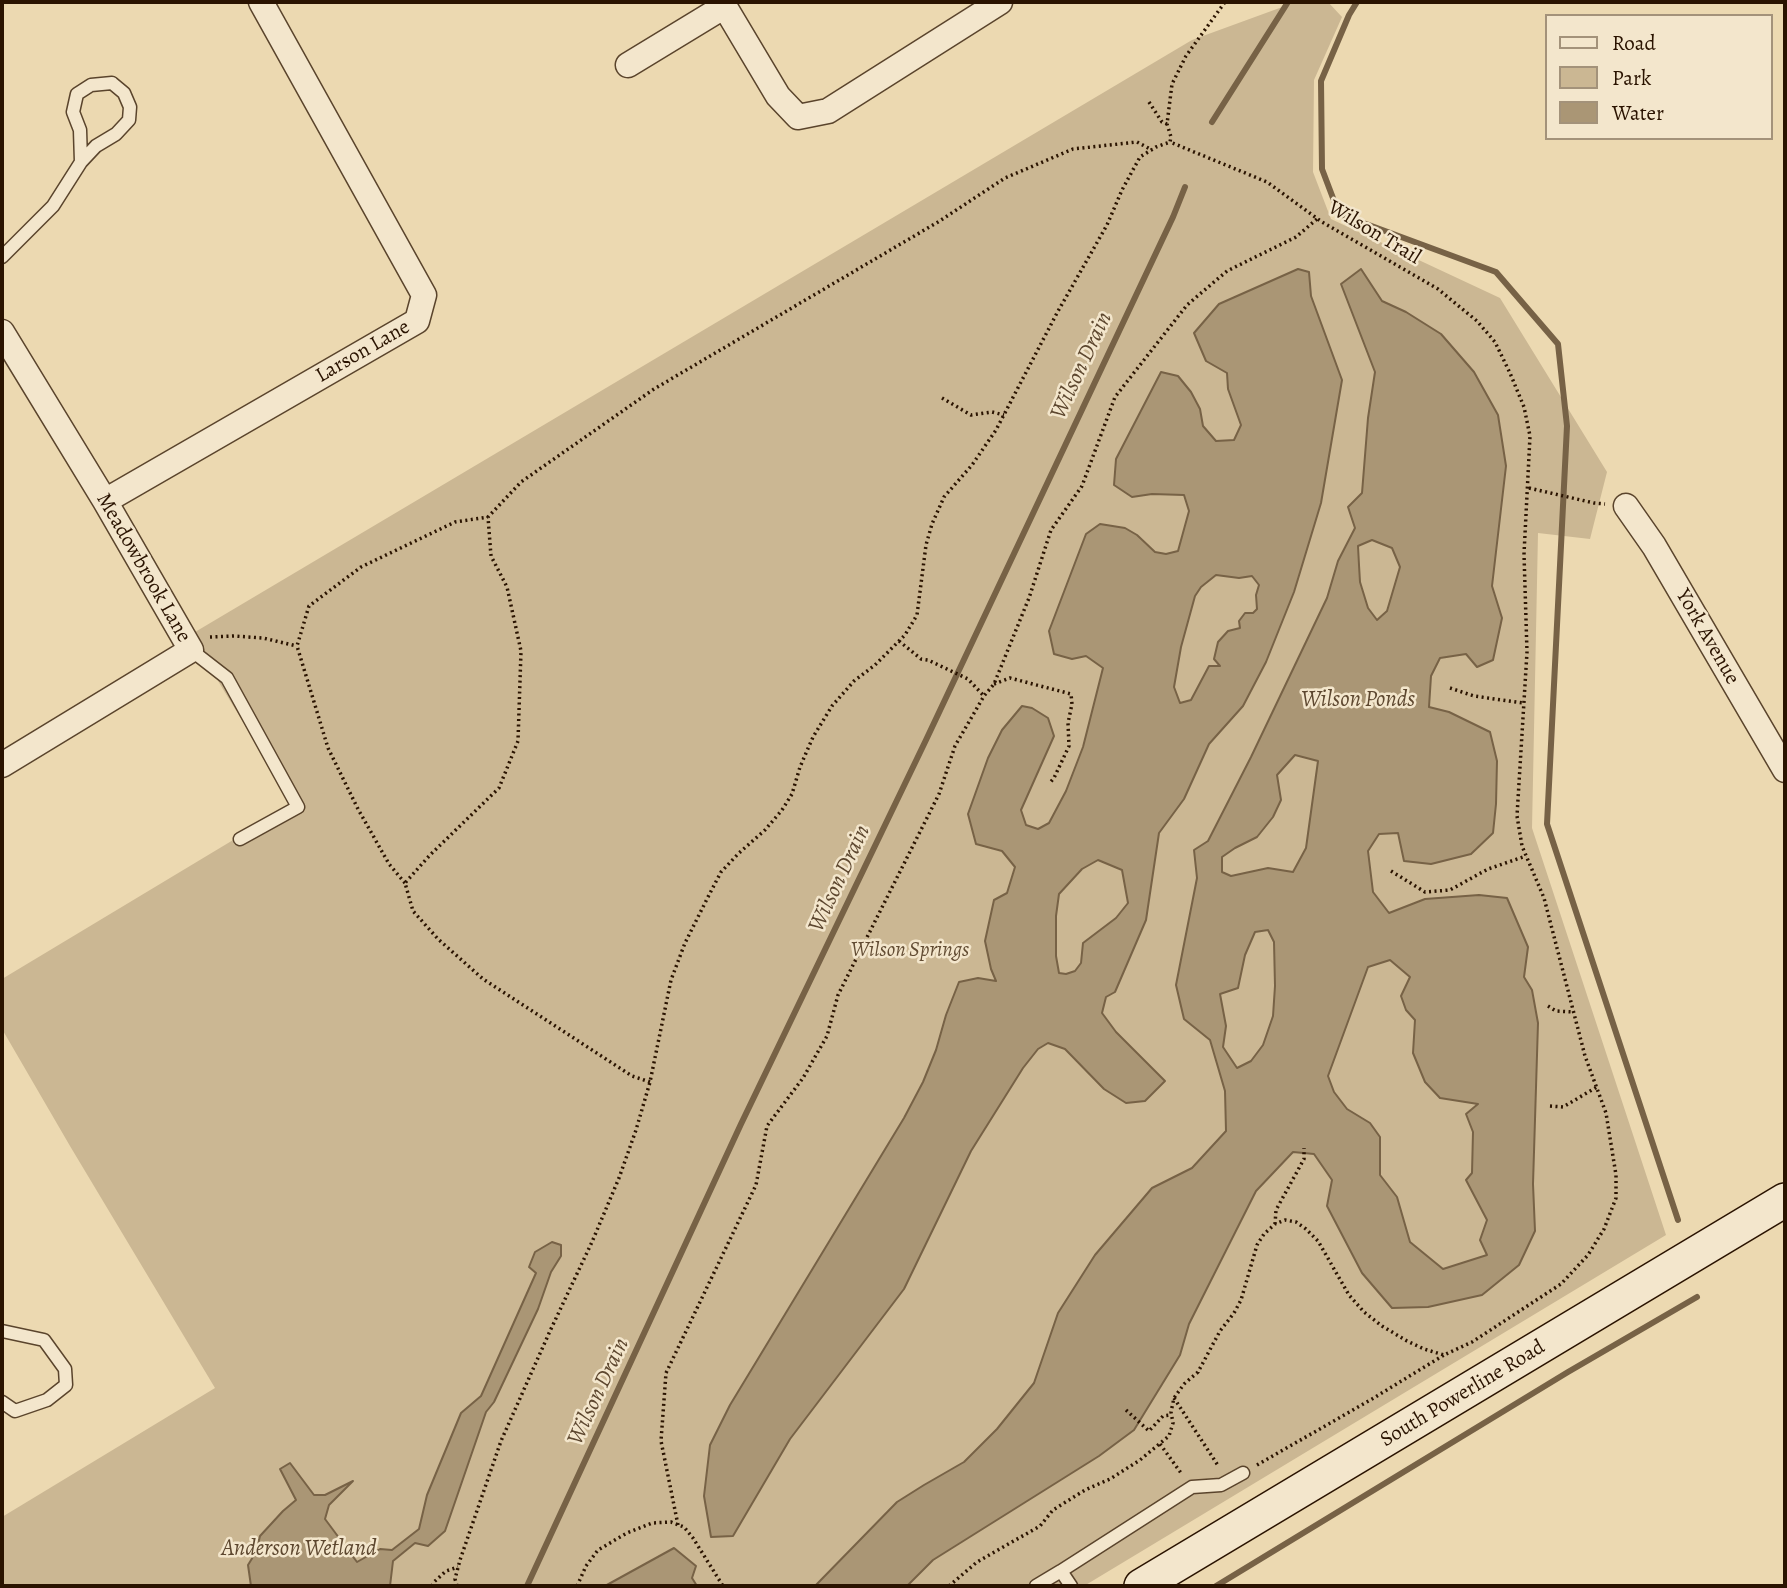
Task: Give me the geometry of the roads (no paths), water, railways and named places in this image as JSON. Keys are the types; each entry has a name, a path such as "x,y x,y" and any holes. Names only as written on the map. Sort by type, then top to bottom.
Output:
{"street":[{"name":"Larson Lane","path":"105,501 417,321 424,295 261,2"},
{"path":"628,65 724,4 778,96 798,117 828,111 1000,2"},
{"name":"Meadowbrook Lane","path":"2,332 105,501 187,643 2,765"},
{"name":"York Avenue","path":"1626,506 1654,547 1785,770"},
{"name":"South Powerline Road","path":"1141,1586 1785,1200"}],"lane":[{"path":"2,257 53,206 80,162 96,146 116,134 129,120 130,107 124,93 112,83 92,85 77,94 73,112 79,130 80,162"},
{"path":"187,643 227,678 298,807 240,839"},
{"path":"2,1331 44,1340 65,1369 66,1385 47,1400 15,1411 2,1402"},
{"path":"1036,1586 1192,1487 1221,1485 1243,1473"},
{"path":"1061,1571 1071,1586"}],"water":[{"name":"Wilson Ponds","path":"1298,269 1309,272 1311,296 1342,380 1321,503 1294,592 1266,662 1243,706 1209,744 1184,799 1159,833 1146,920 1115,992 1106,997 1102,1013 1116,1032 1165,1081 1145,1101 1126,1103 1104,1089 1065,1049 1048,1043 1038,1049 1023,1068 971,1151 904,1289 790,1439 733,1536 711,1537 704,1496 710,1445 730,1405 904,1118 936,1050 959,982 978,978 996,981 985,941 994,900 1007,893 1015,867 1002,851 976,844 968,814 988,758 1002,730 1022,706 1032,708 1048,718 1054,736 1021,810 1026,825 1038,829 1049,823 1066,791 1083,747 1103,668 1086,656 1072,659 1054,654 1049,631 1086,534 1100,524 1125,528 1155,552 1166,554 1178,551 1189,511 1184,495 1152,494 1132,497 1114,485 1116,459 1161,372 1178,376 1191,392 1200,409 1203,426 1216,441 1234,440 1241,425 1228,389 1227,373 1206,361 1194,333 1219,304","holes":["1216,575 1239,578 1252,576 1259,585 1256,595 1257,609 1253,613 1245,613 1239,621 1240,628 1228,631 1218,642 1214,659 1220,666 1209,666 1191,700 1180,703 1174,687 1181,647 1195,596 1201,587","1098,860 1122,870 1128,903 1116,918 1083,943 1081,963 1075,971 1059,973 1056,956 1059,894 1082,869"]},
{"name":"Wilson Ponds","path":"1361,269 1382,301 1406,312 1441,334 1474,372 1498,415 1506,466 1492,586 1502,618 1493,660 1477,667 1466,654 1440,658 1431,676 1429,707 1449,712 1490,732 1497,761 1493,833 1471,854 1431,864 1404,861 1398,833 1379,834 1368,851 1373,892 1389,913 1425,899 1479,895 1507,898 1528,947 1524,977 1532,990 1538,1023 1533,1184 1535,1231 1519,1265 1482,1295 1428,1307 1392,1308 1362,1273 1327,1206 1332,1180 1314,1154 1293,1152 1256,1191 1189,1324 1180,1355 1134,1430 1099,1456 933,1560 907,1586 815,1586 897,1502 964,1462 997,1429 1034,1383 1058,1313 1095,1255 1152,1188 1192,1168 1226,1131 1225,1091 1210,1040 1184,1019 1176,985 1197,878 1194,850 1208,841 1251,757 1327,598 1338,561 1355,528 1348,507 1362,493 1375,372 1341,284","holes":["1372,540 1392,548 1400,567 1387,611 1377,620 1368,608 1360,582 1358,546","1295,755 1318,761 1306,848 1293,872 1268,868 1231,876 1222,872 1222,857 1257,837 1273,817 1281,800 1277,775","1268,930 1274,942 1273,1016 1263,1045 1251,1061 1237,1068 1223,1047 1226,1026 1220,994 1238,988 1245,955 1255,932","1390,960 1410,977 1401,996 1406,1010 1415,1020 1413,1053 1425,1082 1440,1098 1478,1104 1466,1114 1473,1132 1472,1173 1466,1180 1487,1220 1480,1240 1487,1255 1443,1269 1410,1242 1397,1197 1380,1175 1380,1137 1370,1123 1347,1109 1334,1092 1328,1076 1368,967"]},
{"name":"Anderson Wetland","path":"552,1242 561,1245 561,1256 551,1272 538,1309 494,1402 486,1412 445,1531 428,1546 415,1543 393,1561 390,1586 251,1586 248,1565 256,1552 260,1536 296,1500 280,1469 290,1463 314,1495 325,1495 353,1481 329,1505 325,1519 357,1562 380,1549 392,1550 419,1529 427,1495 461,1413 481,1396 536,1273 529,1267 535,1252"},
{"path":"674,1548 696,1566 692,1578 697,1586 605,1586"}],"waterway":[{"name":"Wilson Drain","path":"1212,122 1288,2"},
{"path":"1357,2 1321,81 1322,169 1339,214 1496,272 1558,344 1567,426 1547,824 1678,1220"},
{"name":"Wilson Drain","path":"527,1586 741,1124 926,740 1185,187"},
{"path":"1216,1586 1568,1372 1697,1297"}],"park label":[{"name":"Wilson Springs","path":"910,951"}]}
